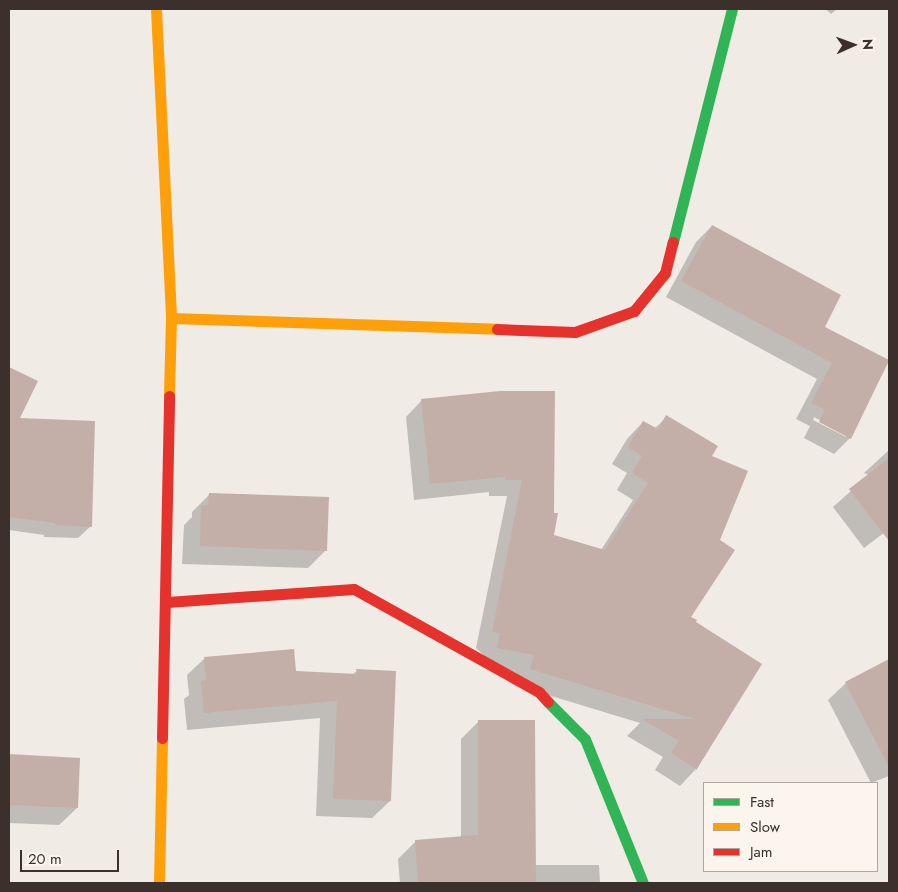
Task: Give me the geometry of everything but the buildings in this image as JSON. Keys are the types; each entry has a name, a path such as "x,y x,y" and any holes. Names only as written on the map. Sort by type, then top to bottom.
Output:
{"street":[{"path":"156,9 171,318 167,602 159,883"},
{"path":"171,318 575,332 634,311 665,273 732,9"},
{"path":"167,602 354,590 539,692 585,739 643,883"}],"traffic: fast":[{"path":"673,242 732,9"},
{"path":"548,702 585,739 643,883"}],"traffic: slow":[{"path":"156,9 171,318 169,396"},
{"path":"171,318 497,329"},
{"path":"159,883 162,738"}],"traffic: jam":[{"path":"497,329 575,332 634,311 665,273 673,242"},
{"path":"162,738 169,396"},
{"path":"167,602 354,589 539,692 548,702"}]}
